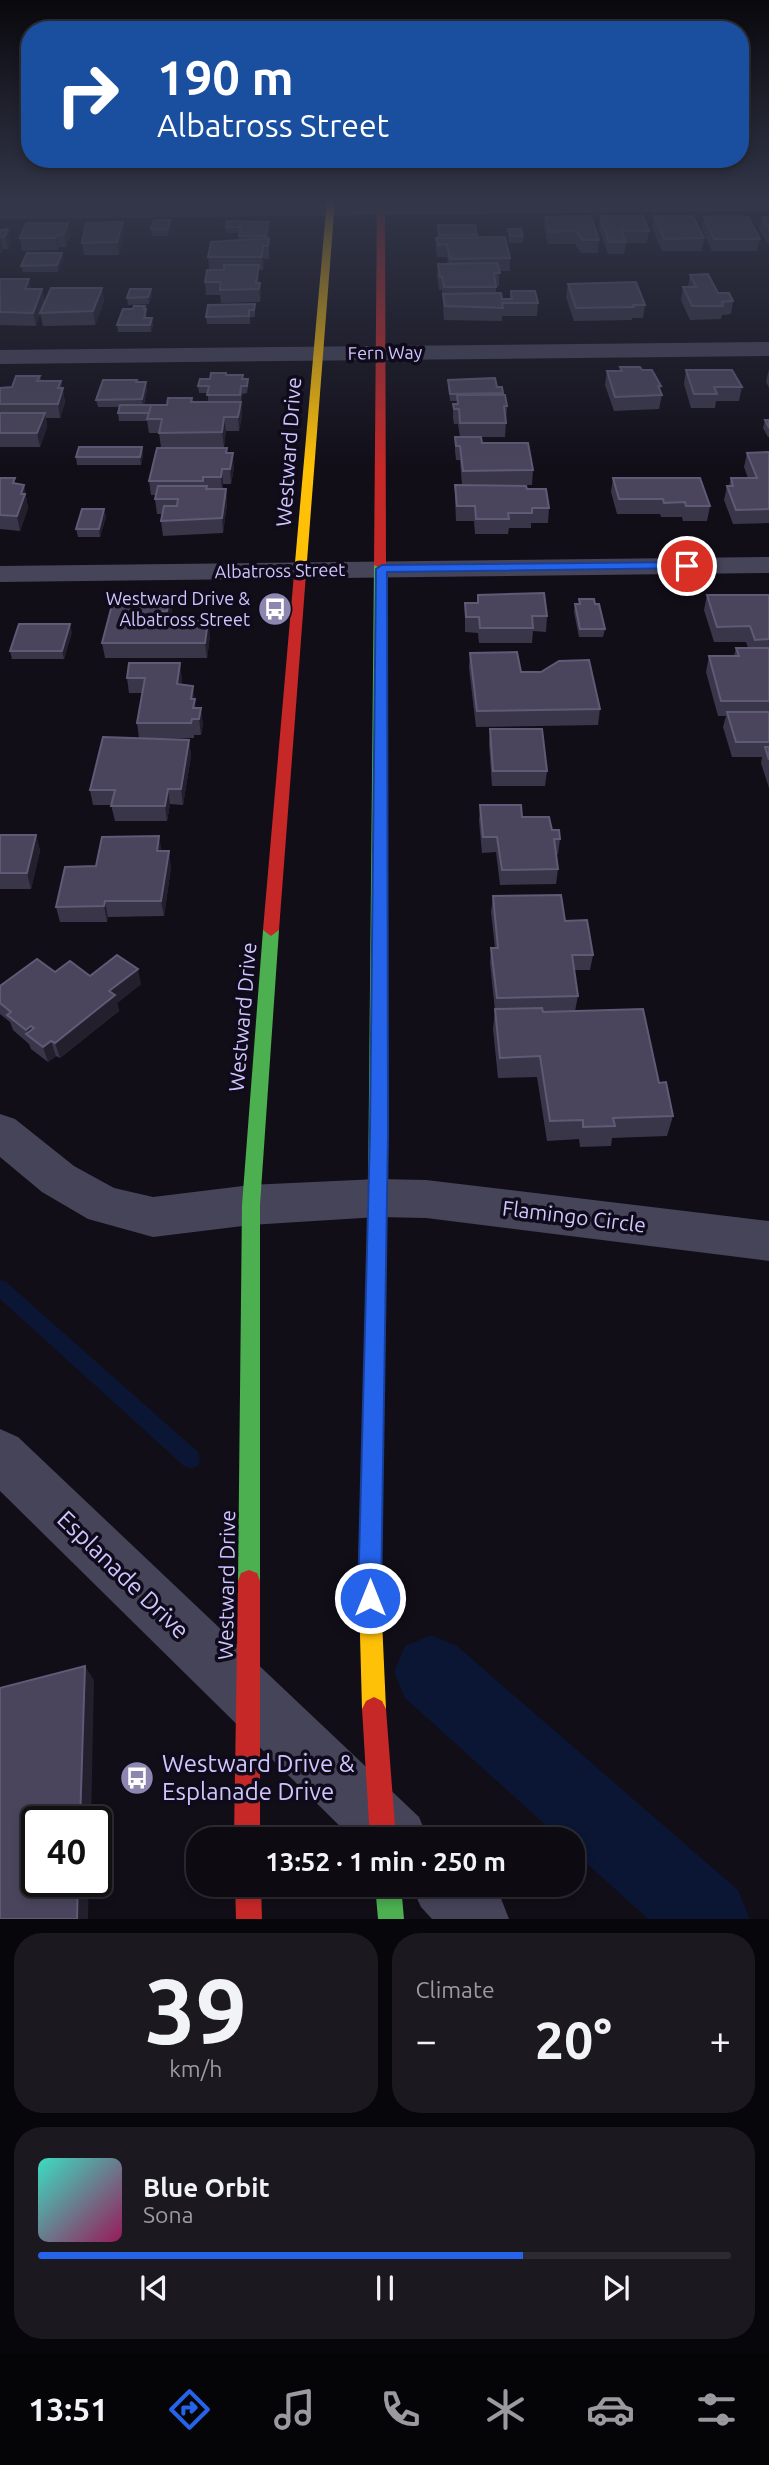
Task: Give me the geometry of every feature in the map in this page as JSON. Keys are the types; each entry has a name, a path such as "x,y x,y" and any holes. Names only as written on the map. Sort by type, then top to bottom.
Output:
{"street":[{"name":"Westward Drive","path":"247,1827 251,1205 256,1112 323,290"},
{"path":"381,290 378,1198 370,1598 374,1712 387,1827"},
{"name":"Fern Way","path":"0,357 769,349"},
{"name":"Albatross Street","path":"0,575 769,565"},
{"name":"Flamingo Circle","path":"0,1132 58,1179 104,1205 153,1217 251,1205 378,1198 453,1201 769,1241"},
{"name":"Esplanade Drive","path":"0,1455 381,1827"},
{"path":"248,1897 249,1919"},
{"path":"389,1897 391,1919"},
{"path":"455,1897 477,1919"}],"building":[{"path":"0,290 42,290 33,313 0,312"},
{"path":"50,290 101,290 93,311 40,313"},
{"path":"130,290 151,290 148,297 127,298"},
{"path":"570,290 639,290 645,305 633,305 634,307 576,308"},
{"path":"684,290 716,290 718,293 729,293 733,301 722,302 723,306 692,306"},
{"path":"511,291 535,291 538,303 502,303 503,308 445,306 443,294 501,293 502,299 512,299"},
{"path":"255,304 254,310 249,310 249,316 206,317 208,305"},
{"path":"134,306 145,306 144,318 152,318 150,325 117,325 123,309 133,309"},
{"path":"620,367 652,370 661,386 658,386 662,395 615,397 607,371 622,371"},
{"path":"686,370 732,370 742,387 714,387 717,394 694,394"},
{"path":"211,373 243,375 242,379 248,379 247,386 241,386 240,395 207,395 209,386 198,386 200,379 210,379"},
{"path":"16,376 40,376 37,381 61,381 58,388 63,388 58,404 0,404 0,388 12,387"},
{"path":"495,378 497,387 502,387 503,393 450,394 448,380"},
{"path":"103,380 146,382 142,399 96,400"},
{"path":"457,395 505,395 506,423 460,423 459,409 454,409 453,404 458,404"},
{"path":"168,398 192,398 191,402 241,402 238,417 224,417 222,432 159,433 162,419 147,419 151,405 167,405"},
{"path":"120,405 151,405 149,413 118,413"},
{"path":"0,413 45,413 37,433 0,433"},
{"path":"455,437 481,437 482,443 528,443 533,470 463,471 460,446 456,446"},
{"path":"79,447 142,447 140,457 76,457"},
{"path":"157,448 227,448 226,453 233,453 230,469 222,469 221,477 203,477 203,481 149,481"},
{"path":"769,452 769,509 736,510 727,486 733,486 731,478 757,478 747,453"},
{"path":"0,478 15,478 13,483 24,485 21,494 25,494 17,516 0,515"},
{"path":"613,478 700,478 710,506 686,506 685,502 664,503 663,499 619,499"},
{"path":"455,485 526,486 527,489 546,489 549,508 532,508 532,513 508,513 509,519 476,519 475,506 457,506"},
{"path":"158,486 207,486 206,489 226,489 222,518 161,521 164,506 177,506 178,499 155,499"},
{"path":"82,509 104,509 99,529 76,529"},
{"path":"544,593 547,616 532,616 533,628 480,628 479,617 466,617 465,603 478,603 478,595"},
{"path":"707,595 769,595 769,639 755,640 750,626 717,627"},
{"path":"130,596 170,596 167,611 161,611 159,621 208,621 205,643 102,643 112,605 128,605"},
{"path":"579,599 594,599 595,604 599,604 605,629 580,629 575,604 580,604"},
{"path":"19,624 70,624 62,651 10,651"},
{"path":"736,648 769,648 769,701 721,701 709,656 739,656"},
{"path":"517,652 521,672 541,672 559,661 589,660 600,709 477,711 470,653"},
{"path":"129,663 180,663 177,684 193,686 191,699 195,699 193,708 201,708 199,719 192,719 191,723 137,723 145,678 127,678"},
{"path":"727,712 769,712 769,742 736,742"},
{"path":"490,729 542,729 547,771 493,771"},
{"path":"103,737 189,740 181,789 168,789 165,806 111,806 115,790 90,790"},
{"path":"480,805 521,805 522,817 549,817 552,830 559,830 560,839 554,839 558,869 502,870 497,837 483,837"},
{"path":"0,835 36,835 27,873 0,873"},
{"path":"159,836 157,851 169,851 161,901 105,901 104,906 56,907 65,867 96,866 102,837"},
{"path":"561,895 565,921 587,920 593,955 572,955 578,996 497,998 491,948 498,948 493,896"},
{"path":"117,955 138,969 109,991 115,995 55,1043 51,1041 43,1047 26,1034 34,1028 31,1026 26,1030 7,1015 11,1012 0,1003 0,986 37,959 55,972 70,961 90,976"},
{"path":"542,1008 543,1012 643,1009 659,1083 666,1082 673,1116 613,1118 615,1126 583,1127 583,1120 550,1121 540,1056 500,1058 495,1009"},
{"path":"85,1666 81,1806 21,1806 21,1897 78,1897 77,1919 0,1919 0,1688"}],"waterway":[{"path":"0,1288 191,1459"},
{"path":"431,1672 709,1919"}],"traffic: fast":[{"path":"377,1198 380,565"},
{"path":"249,1581 251,1205 271,930"},
{"path":"389,1897 391,1919"}],"traffic: slow":[{"path":"300,574 324,290"},
{"path":"374,1709 370,1598 377,1198"}],"traffic: jam":[{"path":"380,565 381,290"},
{"path":"271,930 300,574"},
{"path":"247,1827 249,1581"},
{"path":"374,1709 382,1827"},
{"path":"248,1897 249,1919"}],"place":[{"name":"Westward Drive & Albatross Street","path":"275,609"},
{"name":"Westward Drive & Esplanade Drive","path":"137,1778"}],"route":[{"path":"370,1598 379,1132 382,569 687,566"}]}
